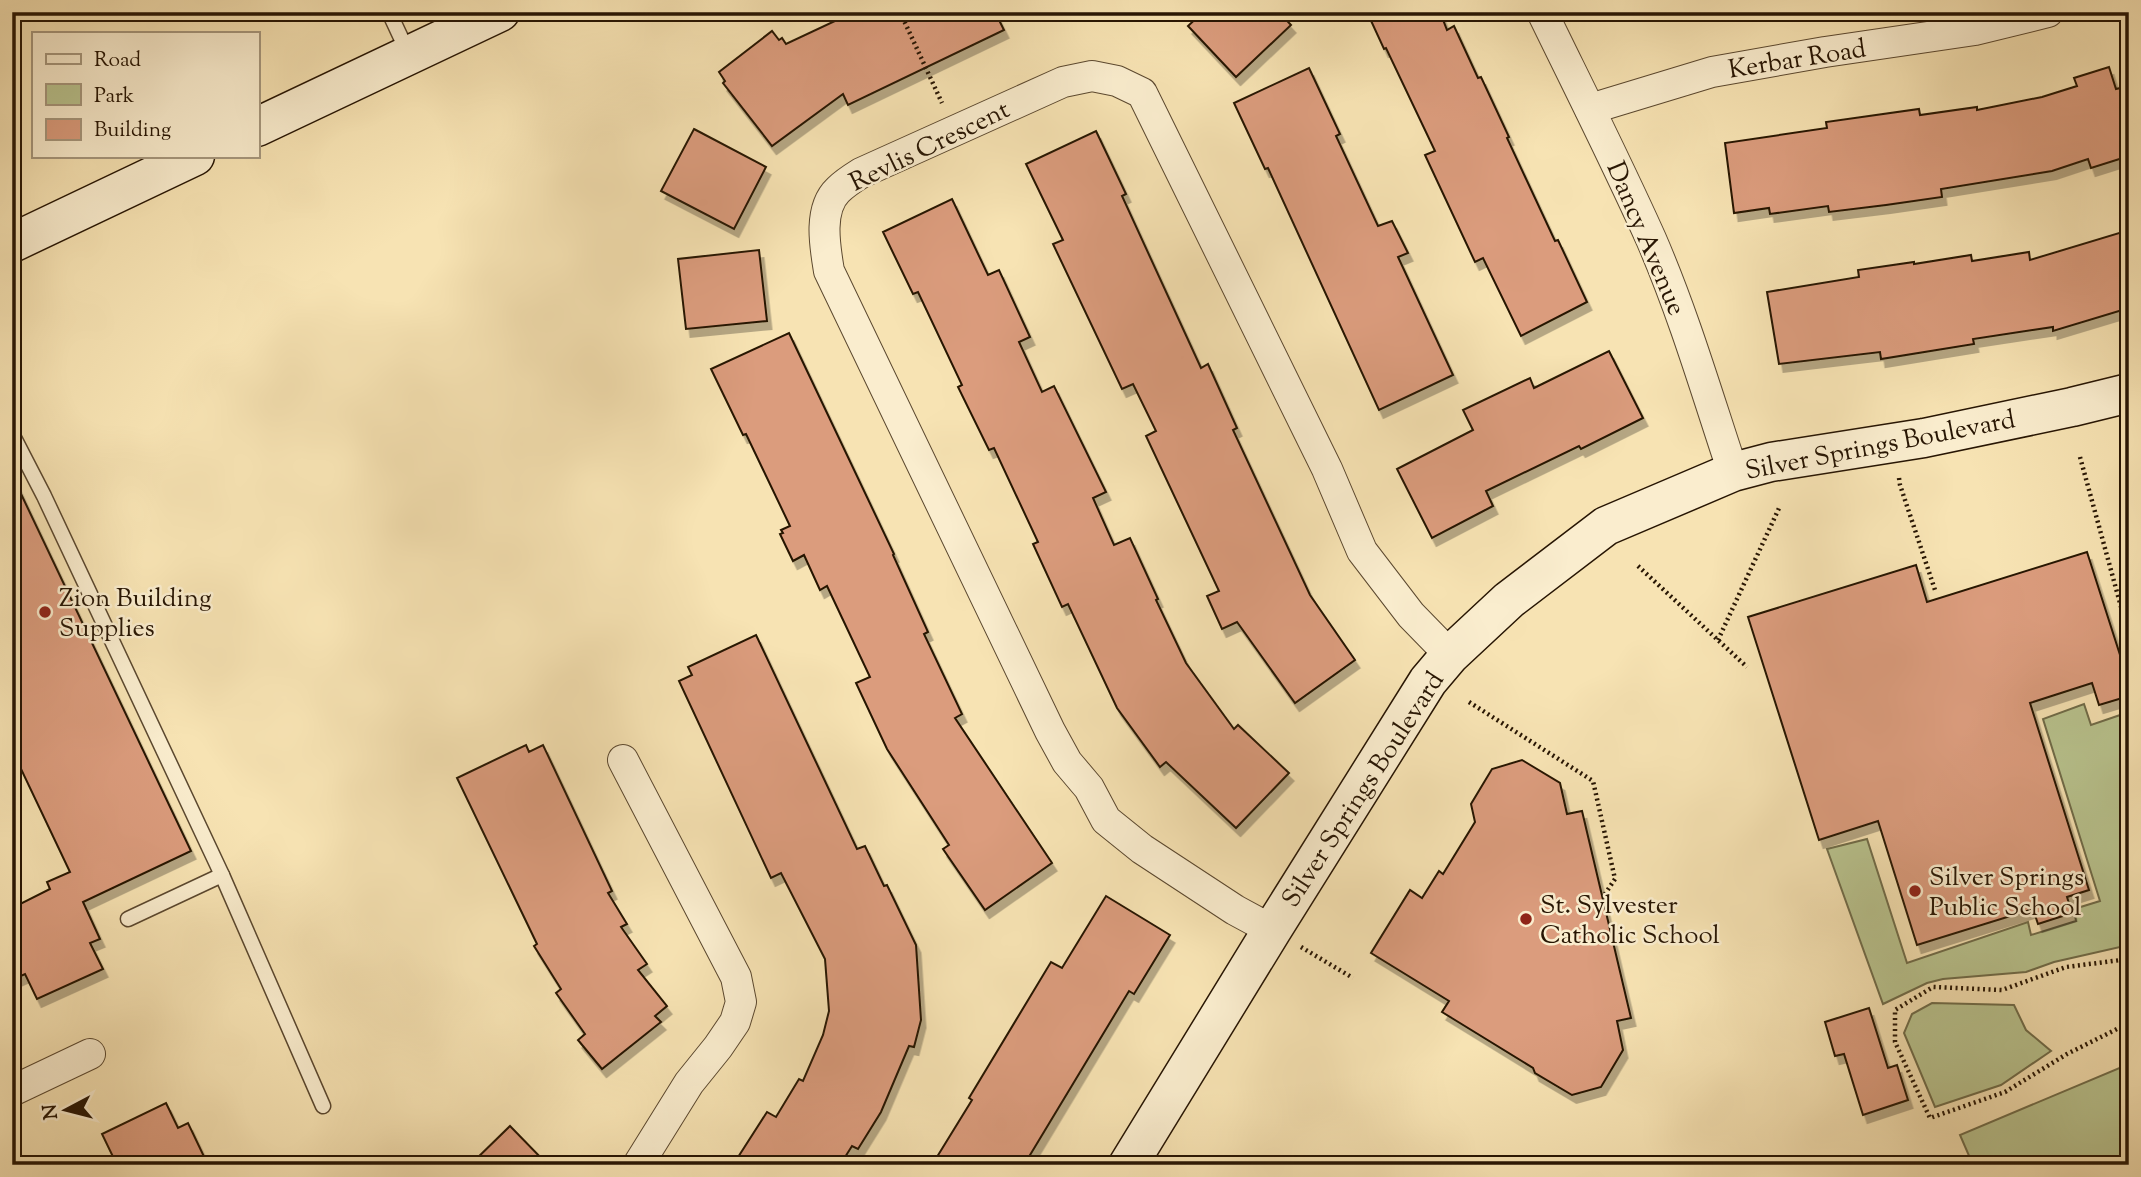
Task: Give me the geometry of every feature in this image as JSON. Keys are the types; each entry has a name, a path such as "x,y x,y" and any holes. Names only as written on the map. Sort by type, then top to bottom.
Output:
{"street":[{"path":"259,126 499,12"},
{"name":"Dancy Avenue","path":"1542,12 1651,241 1690,337 1733,472"},
{"name":"Kerbar Road","path":"1590,109 1712,72 1975,30 2048,12"},
{"name":"Revlis Crescent","path":"1285,937 1235,909 1142,849 1106,820 1089,788 1067,762 1049,731 829,271 823,234 827,211 836,191 861,173 1063,82 1092,76 1116,81 1142,93 1327,469 1362,551 1411,615 1450,655"},
{"path":"12,243 191,158"},
{"name":"Silver Springs Boulevard","path":"1128,1165 1285,937 1428,681 1450,655 1508,600 1606,526 1733,472 1771,462 1896,443 2129,393"},
{"path":"622,760 736,977 741,1002 735,1022 689,1083 638,1165"},
{"path":"12,1091 90,1054"}],"lane":[{"path":"389,12 409,55"},
{"path":"12,435 44,496 222,875 323,1106"},
{"path":"128,919 222,875"}],"path":[{"path":"900,12 955,131"},
{"path":"1896,443 1900,485 1936,593"},
{"path":"2080,457 2129,636"},
{"path":"1718,640 1780,506"},
{"path":"1638,565 1747,667"},
{"path":"1469,702 1593,781 1615,878 1605,894"},
{"path":"1285,937 1353,978"},
{"path":"2129,959 2066,967 2002,990 1933,987 1895,1010 1895,1042 1930,1118 2005,1092 2067,1054 2129,1023"}],"green space":[{"path":"2084,704 2091,725 2129,712 2129,945 2054,962 2026,972 1943,979 1927,983 1883,1004 1827,849 1867,839 1907,963 2028,922 2031,935 2076,921 2074,909 2100,901 2043,719"},
{"path":"1932,1003 2014,1005 2026,1030 2051,1051 2001,1085 1935,1107 1904,1033 1912,1014"},
{"path":"2129,1064 2129,1165 1973,1165 1960,1135"}],"building":[{"path":"854,12 995,12 1004,30 848,105 843,94 772,146 723,83 725,81 719,72 772,31 786,44"},
{"path":"1203,12 1279,12 1291,25 1236,77 1188,26"},
{"path":"1367,12 1440,12 1447,30 1454,26 1478,78 1481,77 1555,241 1558,240 1587,302 1521,336 1483,258 1475,262 1425,155 1435,151"},
{"path":"2109,67 2116,89 2129,86 2129,156 2091,168 2088,159 2052,171 1941,189 1942,197 1829,212 1828,206 1770,214 1769,208 1734,213 1725,143 1827,128 1826,122 1919,109 1920,115 1977,107 1977,110 2042,97 2077,86 2074,78"},
{"path":"1309,68 1340,134 1336,136 1378,226 1392,221 1408,253 1398,257 1453,375 1379,410 1268,168 1265,169 1234,103"},
{"path":"694,129 766,167 734,229 661,191"},
{"path":"1096,131 1126,194 1122,196 1201,368 1208,364 1237,428 1233,430 1310,595 1355,660 1295,703 1237,622 1222,629 1207,596 1219,591 1146,436 1156,431 1133,384 1122,389 1053,244 1063,240 1026,164"},
{"path":"952,199 988,275 999,270 1030,337 1019,342 1042,392 1054,386 1106,492 1093,498 1114,545 1130,538 1186,663 1234,729 1238,725 1289,773 1236,828 1166,762 1160,767 1117,708 1068,604 1062,607 1033,544 1038,542 994,448 989,450 958,387 962,385 918,292 913,294 883,232"},
{"path":"2129,230 2129,308 2053,331 2053,327 1973,339 1974,344 1881,359 1880,352 1779,364 1767,292 1859,277 1858,270 1971,255 1972,261 2029,252 2030,260"},
{"path":"759,250 767,321 686,329 678,259"},
{"path":"789,333 928,632 924,634 962,714 955,718 1052,863 985,910 943,849 949,845 887,749 856,683 870,677 827,586 820,590 804,555 793,561 780,534 783,533 781,530 790,526 711,369"},
{"path":"1609,351 1643,418 1486,491 1493,506 1432,538 1397,469 1473,430 1463,410 1530,378 1534,388"},
{"name":"Zion Building Supplies","path":"12,475 191,851 83,902 100,939 90,943 103,969 37,999 25,974 12,980 12,908 50,889 47,882 70,872 12,750"},
{"path":"2087,552 2129,683 2129,696 2099,705 2092,683 2030,703 2089,890 2067,897 2072,913 2038,924 2033,909 1917,945 1878,821 1819,840 1748,617 1916,565 1927,602"},
{"path":"756,635 857,849 865,846 916,945 921,1020 914,1047 909,1046 881,1112 858,1149 852,1146 840,1165 733,1165 767,1112 776,1117 799,1079 803,1081 823,1035 829,1011 825,959 781,873 771,878 679,681 692,675 688,667"},
{"path":"526,745 529,752 543,745 612,891 608,893 627,924 621,927 647,964 638,970 667,1006 655,1016 661,1022 602,1069 578,1040 585,1034 556,993 561,989 534,946 537,944 457,778"},
{"path":"1522,760 1560,783 1567,814 1582,811 1631,1018 1617,1021 1623,1050 1601,1087 1572,1095 1442,1012 1449,1001 1371,953 1410,890 1422,898 1439,871 1443,874 1475,822 1471,804 1492,769"},
{"path":"1106,896 1170,935 1134,994 1129,991 1024,1165 932,1165 1051,962 1062,968"},
{"path":"1869,1008 1888,1068 1897,1065 1908,1100 1863,1115 1844,1054 1835,1056 1825,1022"},
{"path":"166,1103 178,1128 188,1123 208,1165 117,1165 102,1134"},
{"path":"510,1126 548,1165 470,1165"}],"place":[{"name":"Zion Building Supplies","path":"45,612"},
{"name":"Silver Springs Public School","path":"1915,891"},
{"name":"St. Sylvester Catholic School","path":"1526,919"}]}
